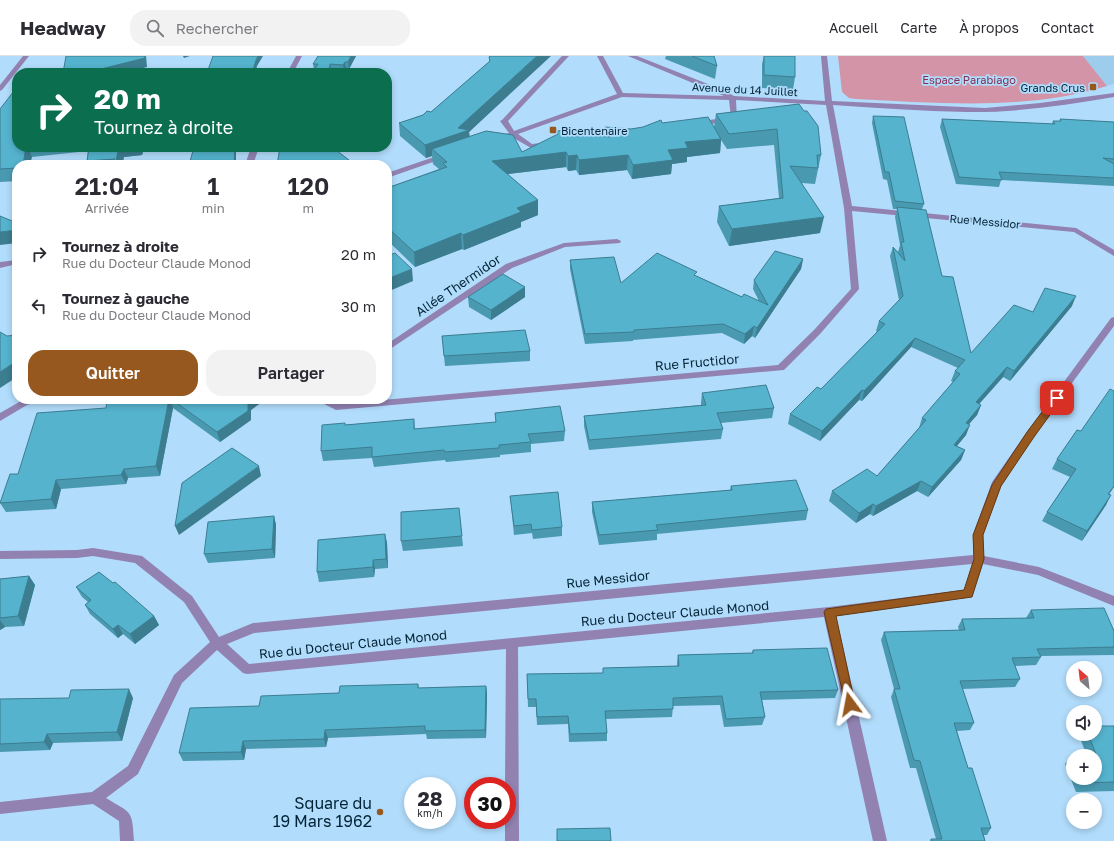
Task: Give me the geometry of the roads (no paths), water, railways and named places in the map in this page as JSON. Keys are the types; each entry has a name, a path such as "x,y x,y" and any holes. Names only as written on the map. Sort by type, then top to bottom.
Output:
{"street":[{"path":"17,68 26,56"},
{"path":"293,68 299,56"},
{"path":"555,143 531,146 513,134 504,121 566,56"},
{"path":"600,56 622,96"},
{"path":"631,56 722,91 732,98 735,119 688,125"},
{"path":"818,56 824,56"},
{"name":"Rue Fructidor","path":"392,402 781,368 817,332 855,289 848,208 828,104 824,56"},
{"path":"0,89 12,74"},
{"name":"Avenue du 14 Juillet","path":"491,141 622,96 732,98 828,104 997,110 1027,108 1114,95"},
{"path":"392,174 454,154"},
{"name":"Rue Messidor","path":"848,208 1076,230 1114,254"},
{"name":"Allée Thermidor","path":"392,345 509,266 564,245 617,240"},
{"path":"0,265 12,263"},
{"path":"1114,320 1030,434 996,485 978,535 979,559 1039,571 1114,601"},
{"path":"0,418 22,404"},
{"name":"Rue Fructidor","path":"330,404 336,407 370,404"},
{"path":"0,555 77,554 93,552 138,559 188,600 217,642 178,679 133,770 95,798 0,808"},
{"name":"Rue Messidor","path":"217,642 253,628 928,562 979,559"},
{"name":"Rue du Docteur Claude Monod","path":"217,642 247,669 830,612 968,594 979,559"},
{"path":"830,612 880,841"},
{"path":"512,642 512,841"},
{"path":"95,798 126,818 127,841"}],"place":[{"name":"Grands Crus","path":"1093,87"},
{"name":"Bicentenaire","path":"553,130"},
{"name":"Square du 19 Mars 1962","path":"380,812"}],"park label":[{"name":"Espace Parabiago","path":"969,79"}]}
